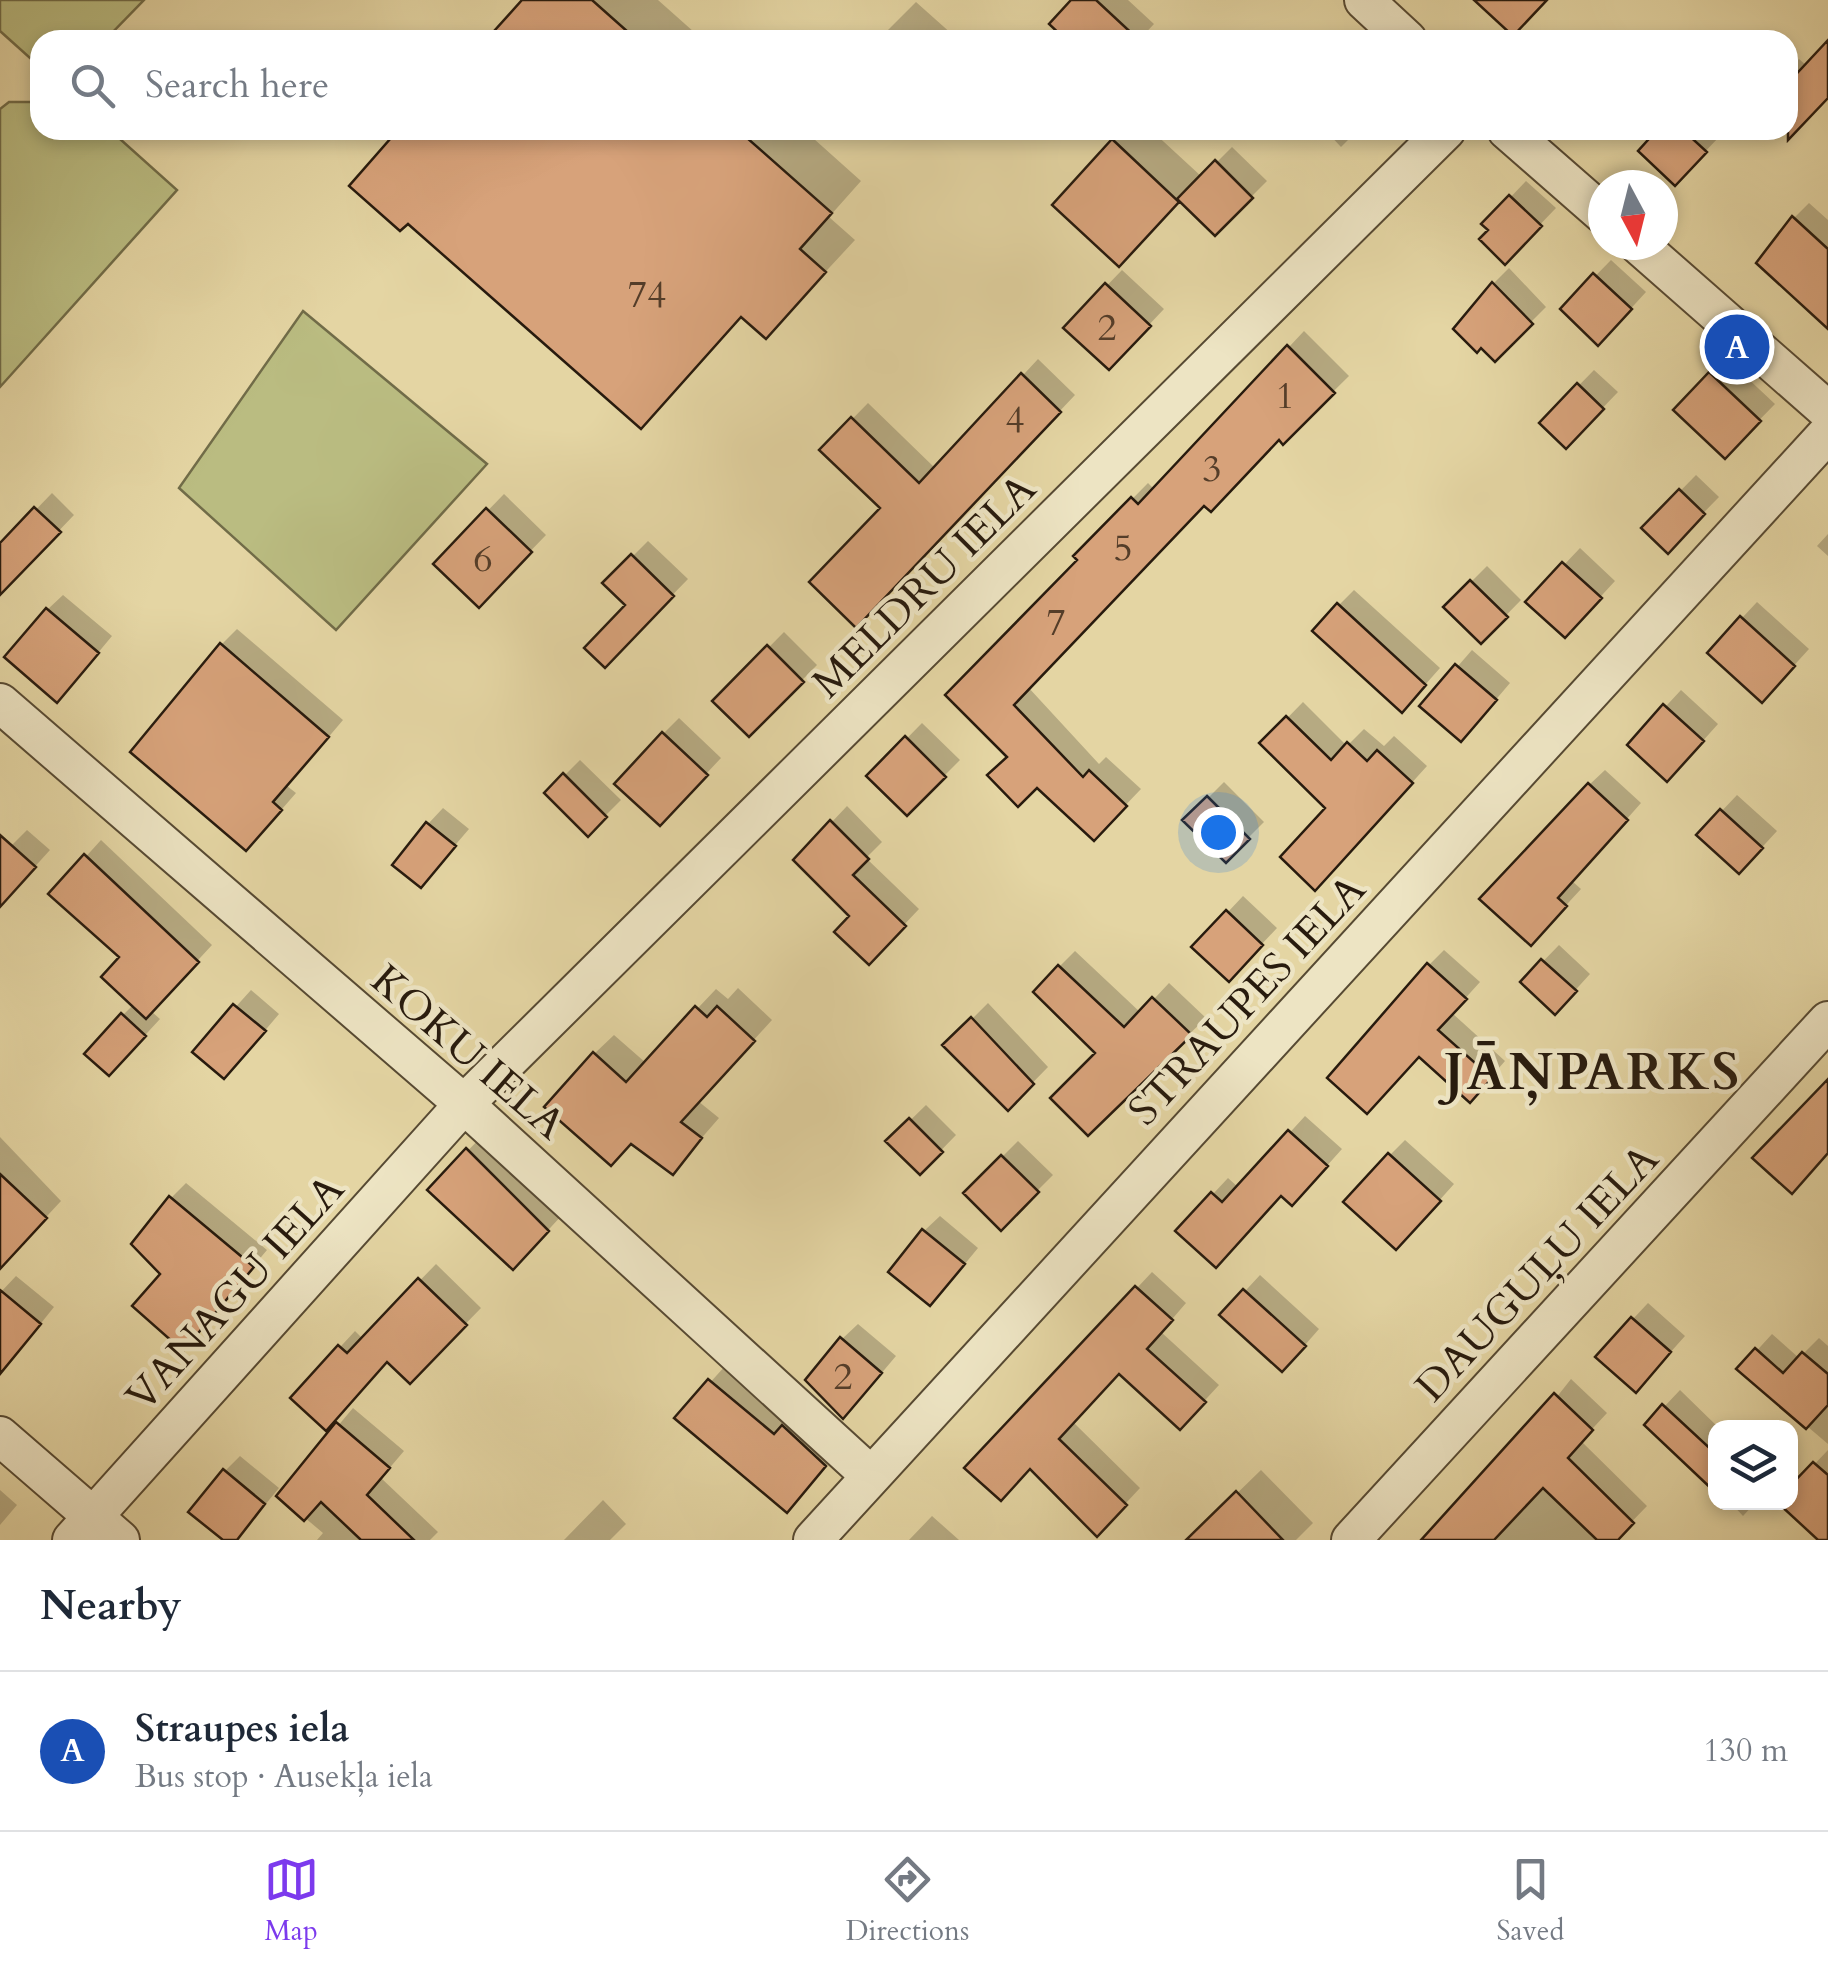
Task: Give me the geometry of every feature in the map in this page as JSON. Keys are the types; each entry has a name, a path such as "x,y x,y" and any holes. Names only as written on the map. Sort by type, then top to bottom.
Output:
{"street":[{"path":"1364,0 1397,30"},
{"name":"MELDRU IELA","path":"464,1104 1436,140"},
{"path":"1518,140 1588,201"},
{"path":"1655,260 1828,411"},
{"name":"STRAUPES IELA","path":"813,1540 1828,433"},
{"name":"KOKU IELA","path":"0,703 464,1104 870,1475"},
{"name":"DAUGUĻU IELA","path":"1351,1540 1828,1020"},
{"name":"VANAGU IELA","path":"95,1532 464,1104"},
{"path":"0,1436 95,1532"}],"green space":[{"path":"0,0 144,0 115,30 30,30 30,58 0,31"},
{"path":"9,102 30,102 30,140 121,140 177,190 0,387 0,109"},
{"path":"303,311 487,464 336,630 179,488"}],"building":[{"path":"522,0 592,0 626,30 495,30"},
{"path":"1071,0 1096,0 1128,30 1055,30 1049,24"},
{"path":"1474,0 1547,0 1519,30 1506,30"},
{"path":"1828,40 1828,98 1798,130 1798,72"},
{"path":"389,140 749,140 832,213 800,249 826,272 766,339 741,317 641,429 408,224 400,231 349,186"},
{"path":"1111,140 1179,202 1119,267 1052,205"},
{"path":"1648,140 1694,140 1707,152 1678,183 1678,170 1658,170 1638,151"},
{"path":"1215,160 1253,198 1215,236 1177,199"},
{"path":"1509,195 1542,226 1505,265 1479,239 1488,230 1481,224"},
{"path":"1792,216 1828,249 1828,329 1756,263"},
{"path":"1593,273 1632,309 1598,346 1560,309"},
{"path":"1492,282 1533,324 1495,362 1481,348 1477,353 1453,329"},
{"path":"1105,283 1151,326 1109,370 1063,328"},
{"path":"1287,345 1335,393 1283,445 1279,440 1211,512 1204,506 1014,705 1083,777 1089,770 1127,806 1094,841 1037,788 1018,807 987,775 1007,757 945,695 1077,560 1073,556 1131,497 1138,504"},
{"path":"1709,372 1761,421 1725,459 1673,410"},
{"path":"1021,373 1061,412 856,628 809,582 880,508 819,450 851,417 919,483"},
{"path":"1577,383 1604,409 1566,449 1539,423"},
{"path":"1679,489 1705,514 1668,554 1641,528"},
{"path":"34,507 61,532 0,595 0,543"},
{"path":"486,508 532,552 479,608 433,564"},
{"path":"631,554 674,596 605,668 584,648 625,605 602,583"},
{"path":"1562,562 1602,598 1565,638 1525,602"},
{"path":"1470,580 1508,617 1481,644 1443,607"},
{"path":"1337,603 1426,685 1402,713 1312,631"},
{"path":"46,608 99,653 57,703 4,657"},
{"path":"1740,616 1795,666 1762,703 1707,653"},
{"path":"220,643 329,737 273,802 282,810 246,851 130,752"},
{"path":"767,645 804,682 749,737 712,701"},
{"path":"1455,664 1497,700 1461,742 1419,706"},
{"path":"1663,704 1704,741 1667,782 1627,745"},
{"path":"1286,716 1331,760 1347,742 1367,761 1377,750 1413,783 1315,891 1280,857 1325,808 1259,743"},
{"path":"662,732 708,775 660,826 614,784"},
{"path":"905,736 946,777 907,816 866,776"},
{"path":"563,773 607,817 588,837 544,793"},
{"path":"1588,783 1628,820 1558,898 1567,906 1531,946 1479,899"},
{"path":"1207,796 1250,839 1226,863 1182,820"},
{"path":"1720,809 1763,848 1739,874 1696,835"},
{"path":"830,820 869,859 853,875 906,926 869,965 834,932 849,916 793,860"},
{"path":"426,822 456,846 421,888 392,865"},
{"path":"0,835 36,867 0,907"},
{"path":"84,854 199,962 146,1019 101,977 119,957 48,894"},
{"path":"1226,910 1263,945 1229,982 1191,947"},
{"path":"1541,959 1577,991 1555,1015 1520,982"},
{"path":"1427,963 1467,999 1438,1030 1492,1078 1470,1103 1419,1057 1367,1114 1327,1078"},
{"path":"1058,965 1124,1027 1152,997 1192,1035 1088,1136 1050,1098 1095,1053 1033,992"},
{"path":"233,1004 266,1031 224,1079 192,1052"},
{"path":"695,1006 707,1017 717,1006 755,1041 681,1122 702,1138 673,1175 631,1144 611,1166 544,1107 593,1052 626,1082"},
{"path":"121,1013 146,1036 109,1076 84,1054"},
{"path":"971,1017 1034,1084 1008,1111 942,1045"},
{"path":"1828,1079 1828,1153 1792,1194 1752,1158"},
{"path":"909,1118 943,1152 920,1175 885,1141"},
{"path":"1288,1130 1328,1166 1292,1206 1281,1196 1216,1268 1175,1231 1211,1192 1222,1202"},
{"path":"466,1148 549,1231 513,1270 427,1190"},
{"path":"1388,1153 1441,1201 1396,1250 1343,1202"},
{"path":"1001,1155 1039,1192 1001,1231 963,1193"},
{"path":"0,1174 47,1218 0,1269"},
{"path":"169,1196 254,1267 183,1351 132,1306 160,1274 131,1244"},
{"path":"922,1229 965,1264 930,1306 888,1272"},
{"path":"418,1278 467,1325 410,1384 387,1362 326,1431 290,1398 338,1345 347,1353"},
{"path":"1135,1286 1173,1320 1147,1349 1206,1402 1180,1430 1119,1374 1059,1439 1127,1505 1097,1537 1030,1469 1001,1501 964,1468"},
{"path":"1243,1289 1306,1346 1282,1372 1219,1315"},
{"path":"0,1290 41,1324 0,1374"},
{"path":"1631,1317 1671,1352 1636,1393 1595,1357"},
{"path":"840,1337 882,1373 843,1419 805,1380"},
{"path":"1755,1348 1783,1373 1802,1352 1828,1374 1828,1405 1806,1429 1736,1369"},
{"path":"708,1379 774,1434 782,1425 826,1466 787,1513 674,1418"},
{"path":"1554,1393 1593,1430 1568,1458 1634,1523 1618,1540 1597,1540 1543,1488 1494,1540 1421,1540"},
{"path":"1662,1404 1708,1447 1708,1485 1644,1425"},
{"path":"336,1422 390,1468 367,1495 414,1540 361,1540 321,1502 304,1521 276,1496"},
{"path":"1813,1462 1828,1475 1828,1540 1818,1540 1786,1510 1798,1510 1798,1478"},
{"path":"223,1469 265,1504 237,1540 223,1540 188,1512"},
{"path":"1236,1491 1283,1540 1186,1540"}],"place":[{"name":"Straupes iela","path":"1737,347"}],"district":[{"name":"JĀŅPARKS","path":"1593,1071"}]}
